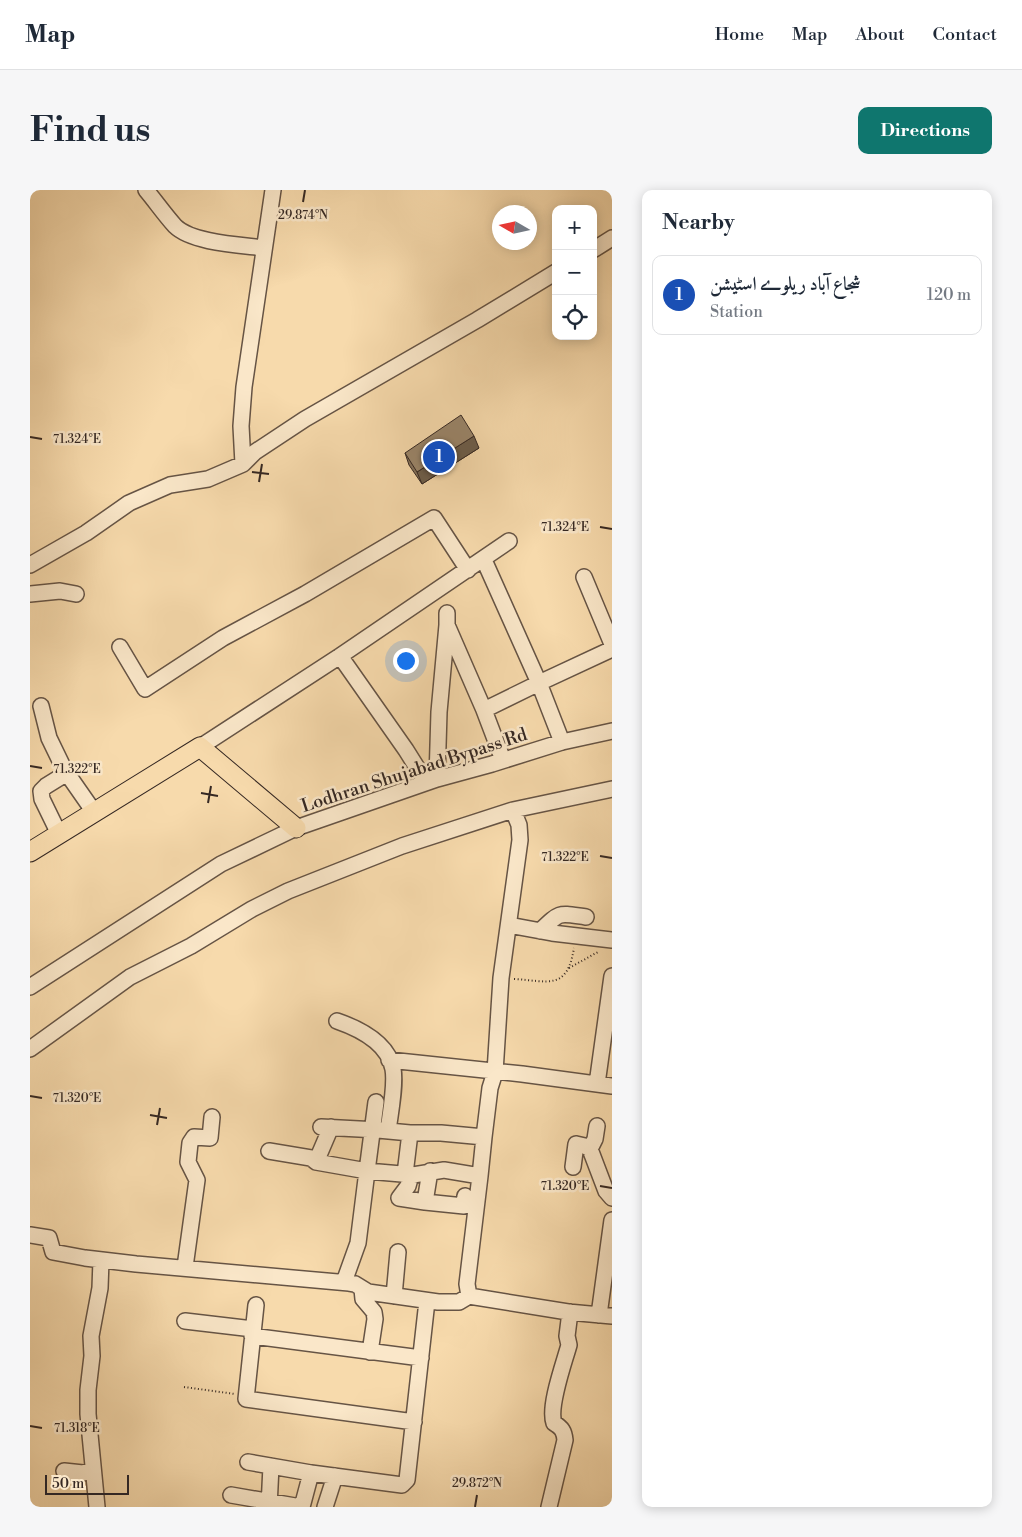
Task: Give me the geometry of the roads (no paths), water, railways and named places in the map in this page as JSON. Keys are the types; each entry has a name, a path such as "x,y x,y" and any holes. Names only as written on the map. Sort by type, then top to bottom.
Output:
{"main road":[{"path":"30,852 200,747 296,828"}],"street":[{"path":"146,190 176,227 185,234 196,238 264,248"},
{"path":"243,464 241,426 244,388 273,190"},
{"path":"597,247 612,238"},
{"path":"30,566 86,533 129,504 170,485 208,480 243,464 256,452 306,418 477,320 552,274"},
{"path":"120,647 145,689 223,638 305,594 434,518 468,570"},
{"path":"200,747 484,560 509,541"},
{"path":"484,560 539,683 562,742"},
{"path":"584,577 612,644"},
{"path":"30,594 60,591 76,594"},
{"path":"431,780 440,712 447,619 503,760"},
{"path":"484,710 612,650"},
{"path":"340,656 406,750 431,780"},
{"path":"41,706 49,738 67,774 94,812"},
{"name":"Lodhran Shujabad Bypass Rd","path":"30,987 221,864 296,828 431,780 492,764 562,742 612,731"},
{"path":"59,834 46,809 41,791 67,774"},
{"path":"30,1049 130,977 191,946 252,909 288,891 402,846 513,810 612,789"},
{"path":"469,1296 467,1284 484,1137 490,1088 495,1072 501,978 520,840 519,825 513,810"},
{"path":"540,931 556,915 564,914 586,917"},
{"path":"509,925 612,940"},
{"path":"597,1084 612,976"},
{"path":"337,1021 354,1027 385,1050 393,1069 392,1096 367,1171 358,1243 344,1282"},
{"path":"389,1060 612,1086"},
{"path":"376,1102 381,1130"},
{"path":"185,1267 197,1180 188,1162 190,1143 194,1137 210,1138 212,1116"},
{"path":"590,1149 595,1139 597,1126"},
{"path":"316,1162 326,1127 484,1137"},
{"path":"410,1133 408,1186 399,1198 464,1206 465,1196"},
{"path":"573,1167 576,1144 590,1149 606,1191 612,1198"},
{"path":"269,1151 311,1158 316,1162 367,1171 408,1175 444,1170 480,1176"},
{"path":"425,1202 430,1171"},
{"path":"30,1235 49,1238 53,1252 101,1260 344,1282 354,1284 368,1292 428,1301 460,1302 469,1296 605,1316 612,1220"},
{"path":"394,1296 398,1252"},
{"path":"97,1507 88,1414 88,1390 92,1356 91,1336 100,1288 101,1260"},
{"path":"362,1288 363,1299 374,1312 375,1319 370,1352"},
{"path":"248,1462 311,1473 402,1485 407,1480 428,1301"},
{"path":"256,1305 246,1399 414,1422"},
{"path":"549,1507 565,1440 561,1428 554,1423 552,1417 554,1401 569,1345 566,1336 570,1312"},
{"path":"185,1321 370,1352 421,1358"},
{"path":"269,1504 271,1466"},
{"path":"64,1471 83,1473 93,1470"},
{"path":"231,1496 269,1504 301,1507 311,1473"},
{"path":"325,1507 335,1476"}],"place":[{"name":"شجاع آباد ریلوے اسٹیشن","path":"439,457"}]}
